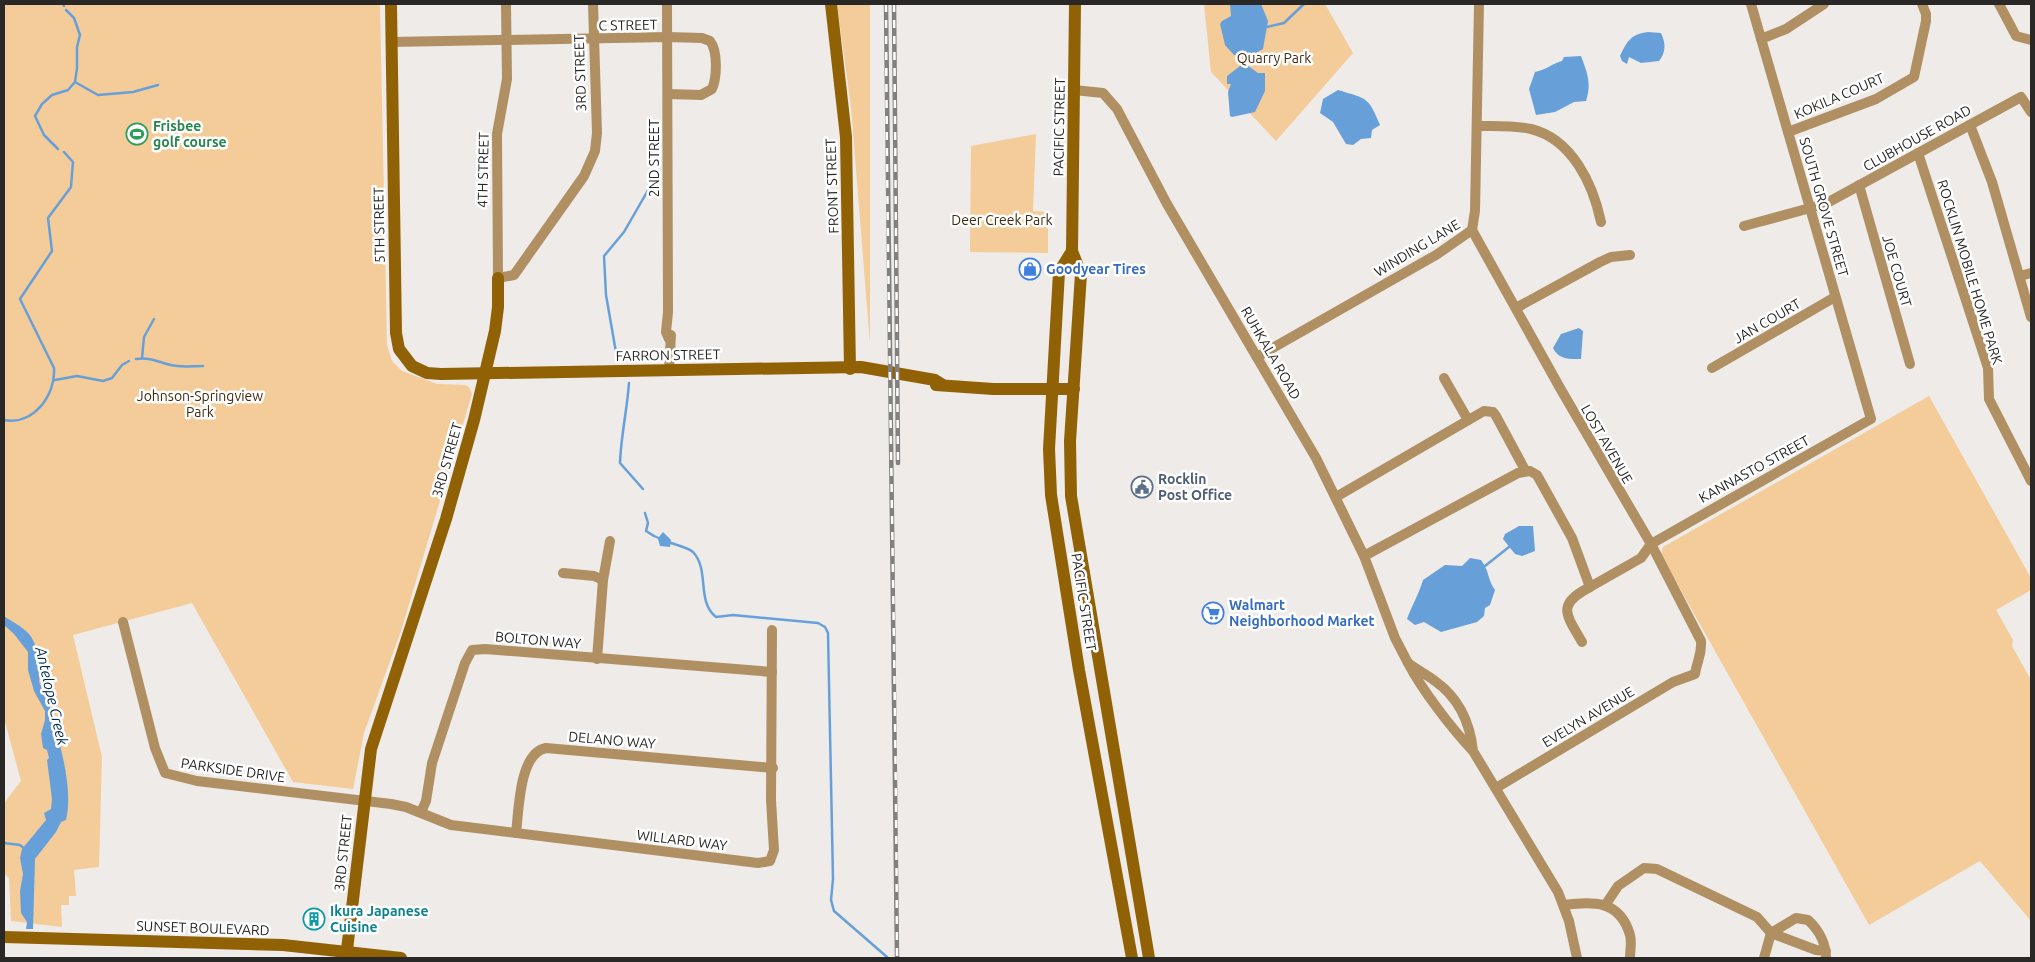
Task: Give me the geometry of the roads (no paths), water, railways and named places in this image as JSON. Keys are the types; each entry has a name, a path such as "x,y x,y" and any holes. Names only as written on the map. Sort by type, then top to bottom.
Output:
{"main road":[{"name":"5TH STREET","path":"391,4 395,314 399,349 412,366 427,373 485,374"},
{"name":"FRONT STREET","path":"831,4 846,137 850,369"},
{"name":"PACIFIC STREET","path":"1075,4 1072,250 1081,274 1070,441 1071,496 1149,958"},
{"name":"PACIFIC STREET","path":"1072,250 1058,272 1049,449 1051,495 1081,679 1100,777 1130,955"},
{"name":"3RD STREET","path":"346,955 363,800 374,738 451,501 485,374 497,317 498,278"},
{"name":"FARRON STREET","path":"485,374 669,369 850,369 862,373 934,386 1074,389"},
{"path":"1100,777 1110,788 1118,828 1130,840"},
{"name":"SUNSET BOULEVARD","path":"4,937 254,944 346,955 401,958"}],"street":[{"name":"4TH STREET","path":"498,278 496,134 506,92 506,4"},
{"name":"3RD STREET","path":"498,278 514,275 589,168 595,151 597,133 593,4"},
{"name":"2ND STREET","path":"667,4 668,312 671,319 669,369"},
{"name":"WINDING LANE","path":"1257,357 1436,255 1472,230 1475,211 1479,4"},
{"name":"SOUTH GROVE STREET","path":"1750,4 1871,419"},
{"path":"1761,39 1786,29 1824,4"},
{"name":"KOKILA COURT","path":"1788,132 1876,99 1914,77 1926,21 1926,14 1922,4"},
{"path":"1999,4 2016,36 2031,40"},
{"name":"C STREET","path":"391,42 668,37 706,39 713,44 715,53 714,85 709,92 701,95 668,94"},
{"name":"RUHKALA ROAD","path":"1074,90 1103,93 1117,109 1167,204 1257,357 1336,497 1364,556 1395,638 1408,663 1421,685 1473,751 1546,870 1564,905 1577,958"},
{"name":"CLUBHOUSE ROAD","path":"1744,226 1825,204 2021,97 2031,112"},
{"path":"1970,124 1992,182 2031,317"},
{"path":"1477,126 1531,129 1549,136 1568,152 1583,174 1596,199 1601,222"},
{"name":"ROCKLIN MOBILE HOME PARK","path":"1918,152 1988,368 1989,399 2027,461 2031,481"},
{"name":"JOE COURT","path":"1859,186 1910,364"},
{"name":"LOST AVENUE","path":"1472,230 1636,521 1651,544 1701,641 1702,654 1696,666 1695,674"},
{"path":"1516,308 1600,262 1611,257 1630,255"},
{"path":"2020,276 2031,273"},
{"name":"JAN COURT","path":"1712,368 1835,297"},
{"path":"1444,378 1468,420"},
{"path":"1336,497 1484,411 1493,412 1525,470 1537,475 1572,538 1590,587"},
{"name":"KANNASTO STREET","path":"1582,642 1567,615 1566,608 1574,595 1641,558 1651,544 1871,419"},
{"path":"1364,556 1525,470"},
{"path":"597,659 603,580 610,542"},
{"path":"564,573 594,576 603,580"},
{"name":"PARKSIDE DRIVE","path":"123,622 155,748 165,773 197,780 363,800"},
{"name":"WILLARD WAY","path":"363,800 406,807 451,825 758,863 770,861 774,850 771,800 772,630"},
{"name":"BOLTON WAY","path":"421,812 426,800 437,748 465,663 472,650 485,649 772,672"},
{"name":"RUHKALA ROAD","path":"1408,663 1441,686 1456,701 1469,727 1473,751"},
{"name":"EVELYN AVENUE","path":"1496,788 1673,682 1695,674"},
{"name":"DELANO WAY","path":"516,833 524,776 532,755 538,750 546,748 772,768"},
{"path":"1606,904 1618,886 1644,868 1657,869 1757,918 1771,933 1826,954"},
{"path":"1564,905 1588,902 1606,904 1621,918 1630,935 1630,958"},
{"path":"1764,958 1771,933 1796,918 1808,920 1820,937 1826,954"}],"water":[{"path":"1230,4 1261,4 1268,21 1263,49 1246,58 1234,55 1225,45 1220,24 1231,16"},
{"path":"1648,32 1661,33 1663,37 1664,51 1659,61 1641,63 1629,57 1627,64 1622,61 1620,56 1630,39 1637,34"},
{"path":"1581,56 1589,84 1586,101 1574,102 1555,112 1536,115 1529,89 1535,72 1562,61 1564,57"},
{"path":"1244,63 1258,73 1265,73 1265,91 1255,112 1232,117 1230,116 1228,92 1231,84 1227,84 1227,76"},
{"path":"1338,90 1361,97 1369,104 1380,125 1372,130 1371,138 1361,139 1353,145 1346,144 1333,122 1320,113 1323,99"},
{"path":"1579,328 1583,331 1581,359 1565,358 1558,355 1553,348 1561,334"},
{"path":"1519,526 1533,526 1535,551 1522,556 1515,554 1503,539 1505,534"},
{"path":"663,532 671,540 670,547 660,546 658,539 652,536 652,534 659,537"},
{"path":"1470,558 1481,560 1495,590 1490,605 1485,608 1484,616 1477,622 1441,632 1424,622 1415,625 1407,619 1423,580 1445,565 1462,566"},
{"path":"4,616 26,631 35,645 40,667 40,683 46,691 66,772 68,789 66,820 61,822 56,832 35,859 33,929 26,929 27,922 21,913 20,891 23,874 20,858 22,849 46,820 44,813 51,809 52,799 47,760 49,758 47,750 43,748 41,734 45,720 45,711 34,691 28,670 28,652 4,625"}],"waterway":[{"path":"1267,27 1284,23 1304,4"},
{"path":"58,149 44,135 35,116 42,104 52,95 68,90 75,82 77,47 80,35 74,18 66,10"},
{"path":"1242,64 1246,58"},
{"path":"75,82 98,95 133,92 158,85"},
{"path":"4,420 15,421 33,413 47,398 54,378 54,368 20,299 52,251 48,218 71,187 73,162 64,152"},
{"path":"617,358 606,295 604,256 624,232 655,178"},
{"path":"142,358 144,337 154,319"},
{"path":"136,359 148,359 185,367 203,366"},
{"path":"55,380 77,376 103,381 112,378 122,365 129,361"},
{"path":"629,383 620,463 643,489"},
{"path":"645,513 648,523 646,531 654,536"},
{"path":"668,542 691,550 698,559 706,603 716,617 733,615 818,623 825,627 828,633 833,879 831,900 834,911 887,957"},
{"path":"1485,566 1509,547"},
{"path":"4,843 20,845 26,850"}],"railway":[{"path":"886,4 897,958"},
{"path":"894,4 898,463"}],"place":[{"name":"Frisbee golf course","path":"137,134"},
{"name":"Goodyear Tires","path":"1030,269"},
{"name":"Rocklin Post Office","path":"1142,487"},
{"name":"Walmart Neighborhood Market","path":"1213,613"},
{"name":"Ikura Japanese Cuisine","path":"314,919"}],"park label":[{"name":"Quarry Park","path":"1274,58"},
{"name":"Deer Creek Park","path":"1002,220"},
{"name":"Johnson-Springview Park","path":"200,404"}],"water label":[{"name":"Antelope Creek","path":"52,696"}]}
